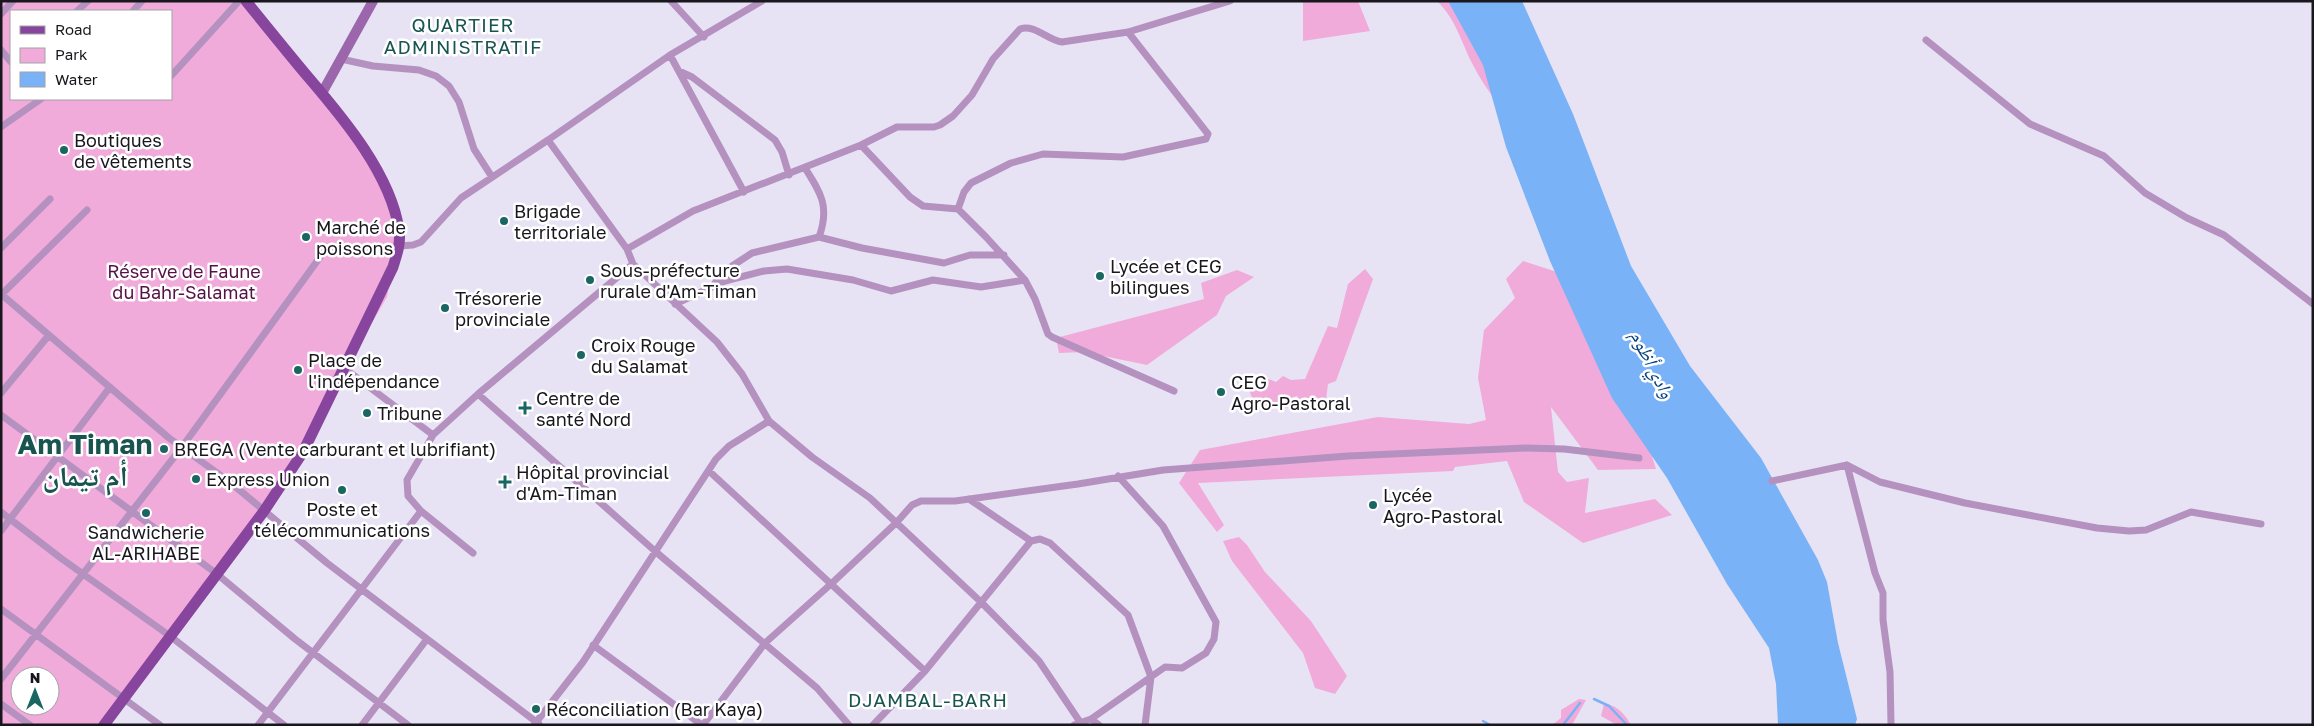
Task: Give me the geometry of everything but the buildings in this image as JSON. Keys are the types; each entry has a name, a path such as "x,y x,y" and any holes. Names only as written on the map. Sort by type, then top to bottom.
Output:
{"main road":[{"path":"104,725 264,511 303,452 393,267 399,246 399,231 393,205 365,151 322,93 246,1"},
{"path":"322,93 373,1"}],"street":[{"path":"1,14 14,1"},
{"path":"79,10 88,1"},
{"path":"172,75 239,1"},
{"path":"671,1 704,37"},
{"path":"399,246 413,245 421,242 461,198 670,55 704,37 762,1"},
{"path":"627,248 692,211 789,175 861,145 897,127 934,127 953,116 972,95 993,59 1020,30 1026,27 1054,41 1062,42 1128,32 1230,1"},
{"path":"958,209 964,192 971,184 1011,163 1043,154 1123,157 1206,139 1208,134 1128,32"},
{"path":"1926,40 2030,124 2104,156 2145,193 2187,218 2224,235 2313,304"},
{"path":"1,50 10,61"},
{"path":"670,55 744,192"},
{"path":"341,59 373,66 419,70 436,76 449,86 459,102 474,149 492,178"},
{"path":"680,71 692,77 775,140 782,152 789,175"},
{"path":"1,127 40,100"},
{"path":"548,140 627,248 633,264 717,342 742,374 769,421 812,457 870,498 982,603 1039,661 1077,723 1087,722 1127,696 1165,667 1182,668 1206,653 1214,639 1216,622 1163,526 1118,476"},
{"path":"861,145 910,197 923,206 958,209 1004,255 1025,280 1035,299 1048,334 1174,391"},
{"path":"805,168 822,195 825,222 819,237"},
{"path":"1,248 50,199"},
{"path":"87,210 2,294 182,447 362,590 537,724 593,645 709,471 726,449 769,421"},
{"path":"712,286 732,266 752,253 819,237 862,248 944,263 970,255 1004,255"},
{"path":"1,679 182,447 323,253"},
{"path":"473,553 421,511 408,496 407,480 433,435 478,394 633,264"},
{"path":"675,304 712,286 744,276 787,270 853,280 891,291 933,280 981,287 1025,280"},
{"path":"1,394 49,335"},
{"path":"344,368 433,435"},
{"path":"1,531 110,387"},
{"path":"478,394 656,552 817,688 849,725"},
{"path":"1,415 216,574 313,653 408,725"},
{"path":"593,645 699,724 765,643 831,584 916,502 969,499 1163,470 1348,456 1525,448 1564,449 1639,458"},
{"path":"1772,481 1847,465 1880,482 1983,507 2097,528 2129,531 2146,530 2192,512 2261,524"},
{"path":"1847,465 1875,573 1883,593 1883,620 1890,672 1891,725"},
{"path":"709,471 925,671"},
{"path":"969,499 1031,541"},
{"path":"258,725 421,511"},
{"path":"1,512 170,636 281,723"},
{"path":"872,725 925,671 1031,541 1040,539 1050,543 1128,615 1151,677 1145,725"},
{"path":"1,608 36,635 125,697 160,725"},
{"path":"362,725 380,704 427,639"},
{"path":"1,704 30,725"},
{"path":"1091,719 1098,725"}],"green space":[{"name":"Réserve de Faune du Bahr-Salamat","path":"1,1 246,1 365,151 399,231 387,297 256,520 104,725 1,725"},
{"path":"1303,1 1358,1 1370,31 1303,41"},
{"path":"1437,1 1462,1 1498,104 1476,70 1454,24"},
{"path":"1523,261 1557,272 1648,443 1656,469 1598,470 1551,407 1558,472 1567,482 1589,478 1585,513 1655,499 1672,515 1583,543 1524,502 1507,461 1455,467 1453,471 1198,483 1224,525 1217,532 1179,483 1200,450 1378,417 1469,424 1486,420 1478,378 1484,330 1515,298 1506,279"},
{"path":"1365,269 1373,279 1336,381 1328,384 1326,400 1317,407 1304,407 1297,396 1291,398 1290,407 1280,409 1272,403 1256,410 1249,389 1261,389 1261,376 1276,382 1283,376 1291,380 1305,379 1328,326 1337,328 1348,284"},
{"path":"1237,270 1254,277 1226,296 1217,315 1147,365 1084,352 1059,353 1056,338 1204,299 1201,283"},
{"path":"1239,537 1247,545 1265,572 1311,621 1347,676 1335,694 1315,688 1303,653 1232,561 1223,541"},
{"path":"1579,699 1586,700 1572,725 1552,725 1561,718 1561,710"},
{"path":"1604,704 1613,706 1620,711 1631,725 1617,725 1601,716"}],"water":[{"name":"وادي أظوم","path":"1448,1 1522,1 1573,114 1631,266 1690,366 1761,458 1818,560 1827,582 1838,643 1857,719 1855,725 1778,725 1776,684 1769,648 1727,584 1667,478 1612,398 1550,261 1506,147 1483,65"}],"waterway":[{"path":"1594,699 1609,706 1627,725"},
{"path":"1563,725 1580,703"},
{"path":"1483,721 1490,725"}],"place":[{"name":"Boutiques de vêtements","path":"64,150"},
{"name":"Brigade territoriale","path":"504,221"},
{"name":"Marché de poissons","path":"306,237"},
{"name":"Lycée et CEG bilingues","path":"1100,276"},
{"name":"Sous-préfecture rurale d'Am-Timan","path":"590,280"},
{"name":"Trésorerie provinciale","path":"445,308"},
{"name":"Croix Rouge du Salamat","path":"581,355"},
{"name":"Place de l'indépendance","path":"298,370"},
{"name":"CEG Agro-Pastoral","path":"1221,392"},
{"name":"Centre de santé Nord","path":"525,408"},
{"name":"Tribune","path":"367,413"},
{"name":"BREGA (Vente carburant et lubrifiant)","path":"164,449"},
{"name":"Express Union","path":"196,479"},
{"name":"Hôpital provincial d'Am-Timan","path":"505,482"},
{"name":"Poste et télécommunications","path":"342,490"},
{"name":"Lycée Agro-Pastoral","path":"1373,505"},
{"name":"Sandwicherie AL-ARIHABE","path":"146,513"},
{"name":"Réconciliation (Bar Kaya)","path":"536,709"}],"district":[{"name":"QUARTIER ADMINISTRATIF","path":"463,35"},
{"name":"Am Timan أم تيمان","path":"85,459"},
{"name":"DJAMBAL-BARH","path":"928,699"}]}
